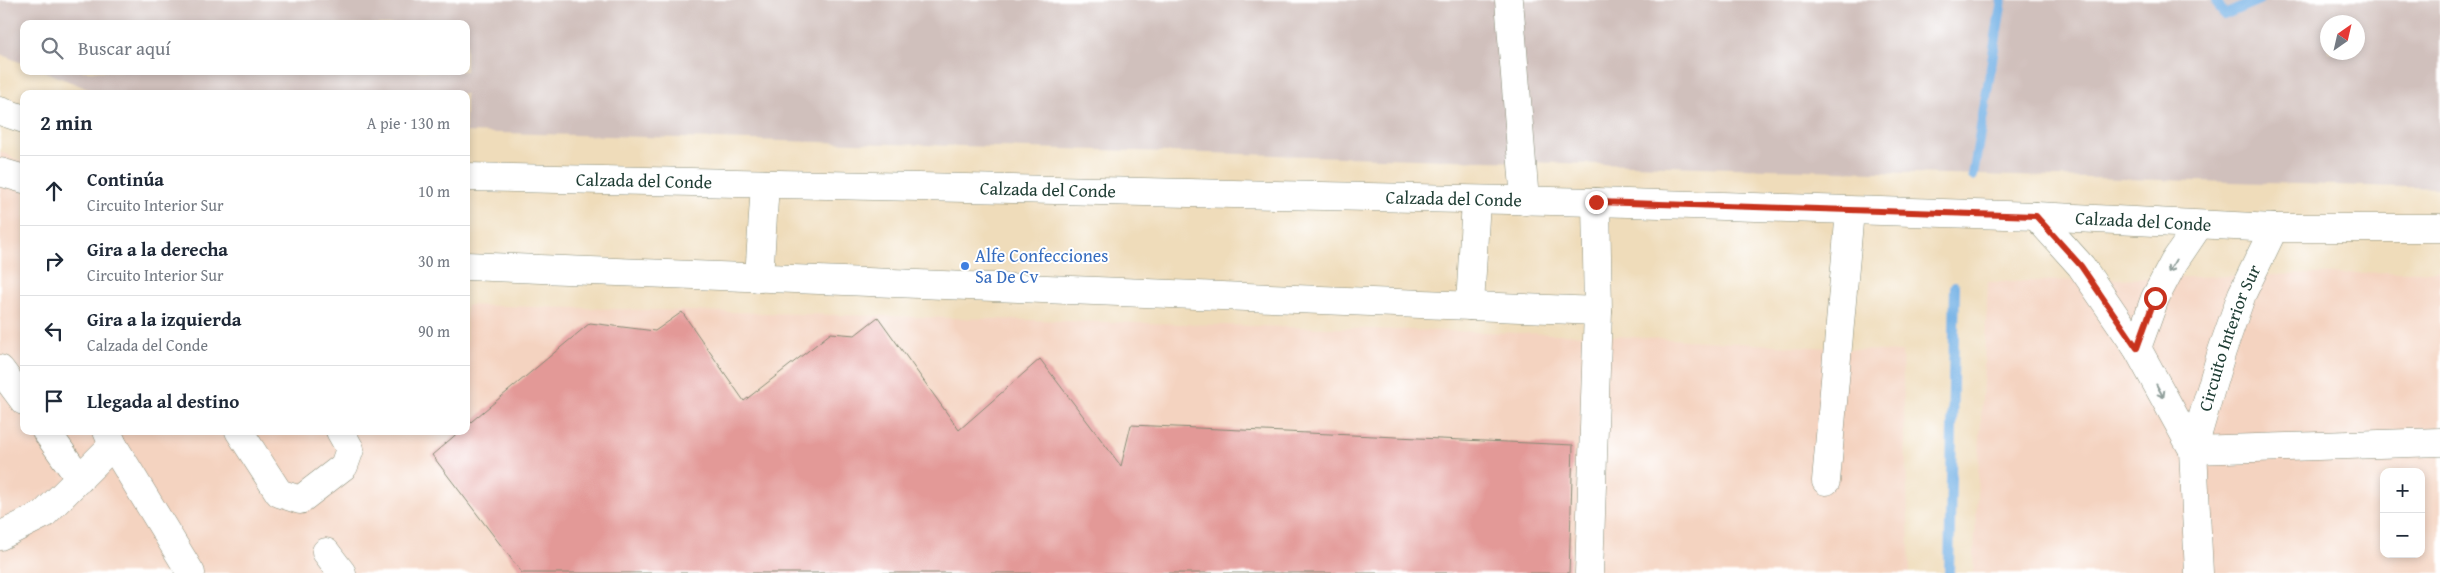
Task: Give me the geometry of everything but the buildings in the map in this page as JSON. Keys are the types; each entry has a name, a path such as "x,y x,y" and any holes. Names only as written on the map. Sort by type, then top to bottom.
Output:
{"street":[{"path":"1509,0 1525,201"},
{"path":"0,110 20,118"},
{"path":"0,172 20,178"},
{"name":"Calzada del Conde","path":"470,177 1596,202 2036,216 2274,228 2440,228"},
{"path":"759,278 765,184"},
{"path":"1470,306 1476,200"},
{"path":"1588,573 1598,311 1596,202"},
{"path":"1826,481 1850,211"},
{"name":"Circuito Interior Sur","path":"2036,216 2081,266 2137,348 2193,450"},
{"path":"2137,348 2155,298 2174,262 2199,225"},
{"name":"Circuito Interior Sur","path":"2199,573 2193,450 2222,351 2242,294 2274,228"},
{"path":"470,266 1598,311"},
{"path":"0,369 20,396"},
{"path":"49,435 80,479"},
{"path":"242,435 279,492 300,500 344,466 350,449 342,435"},
{"path":"0,536 44,514 80,479 110,438 191,573"},
{"path":"2193,450 2440,442"}],"shaded area":[{"path":"0,0 2440,0 2440,188 470,132 470,90 91,90 53,75 470,75 470,20 20,20 20,62 0,54"},
{"path":"0,151 20,161 20,435 470,435 470,305 1598,335 1902,352 1910,573 0,573"},
{"path":"2440,271 2440,573 1973,573 1988,282"}],"waterway":[{"path":"1973,176 2002,0"},
{"path":"2216,0 2224,15 2259,0"},
{"path":"1949,573 1955,286"}],"place":[{"name":"Alfe Confecciones Sa De Cv","path":"965,266"}],"route":[{"path":"1596,202 2036,216 2081,266 2137,348 2155,298"}]}
